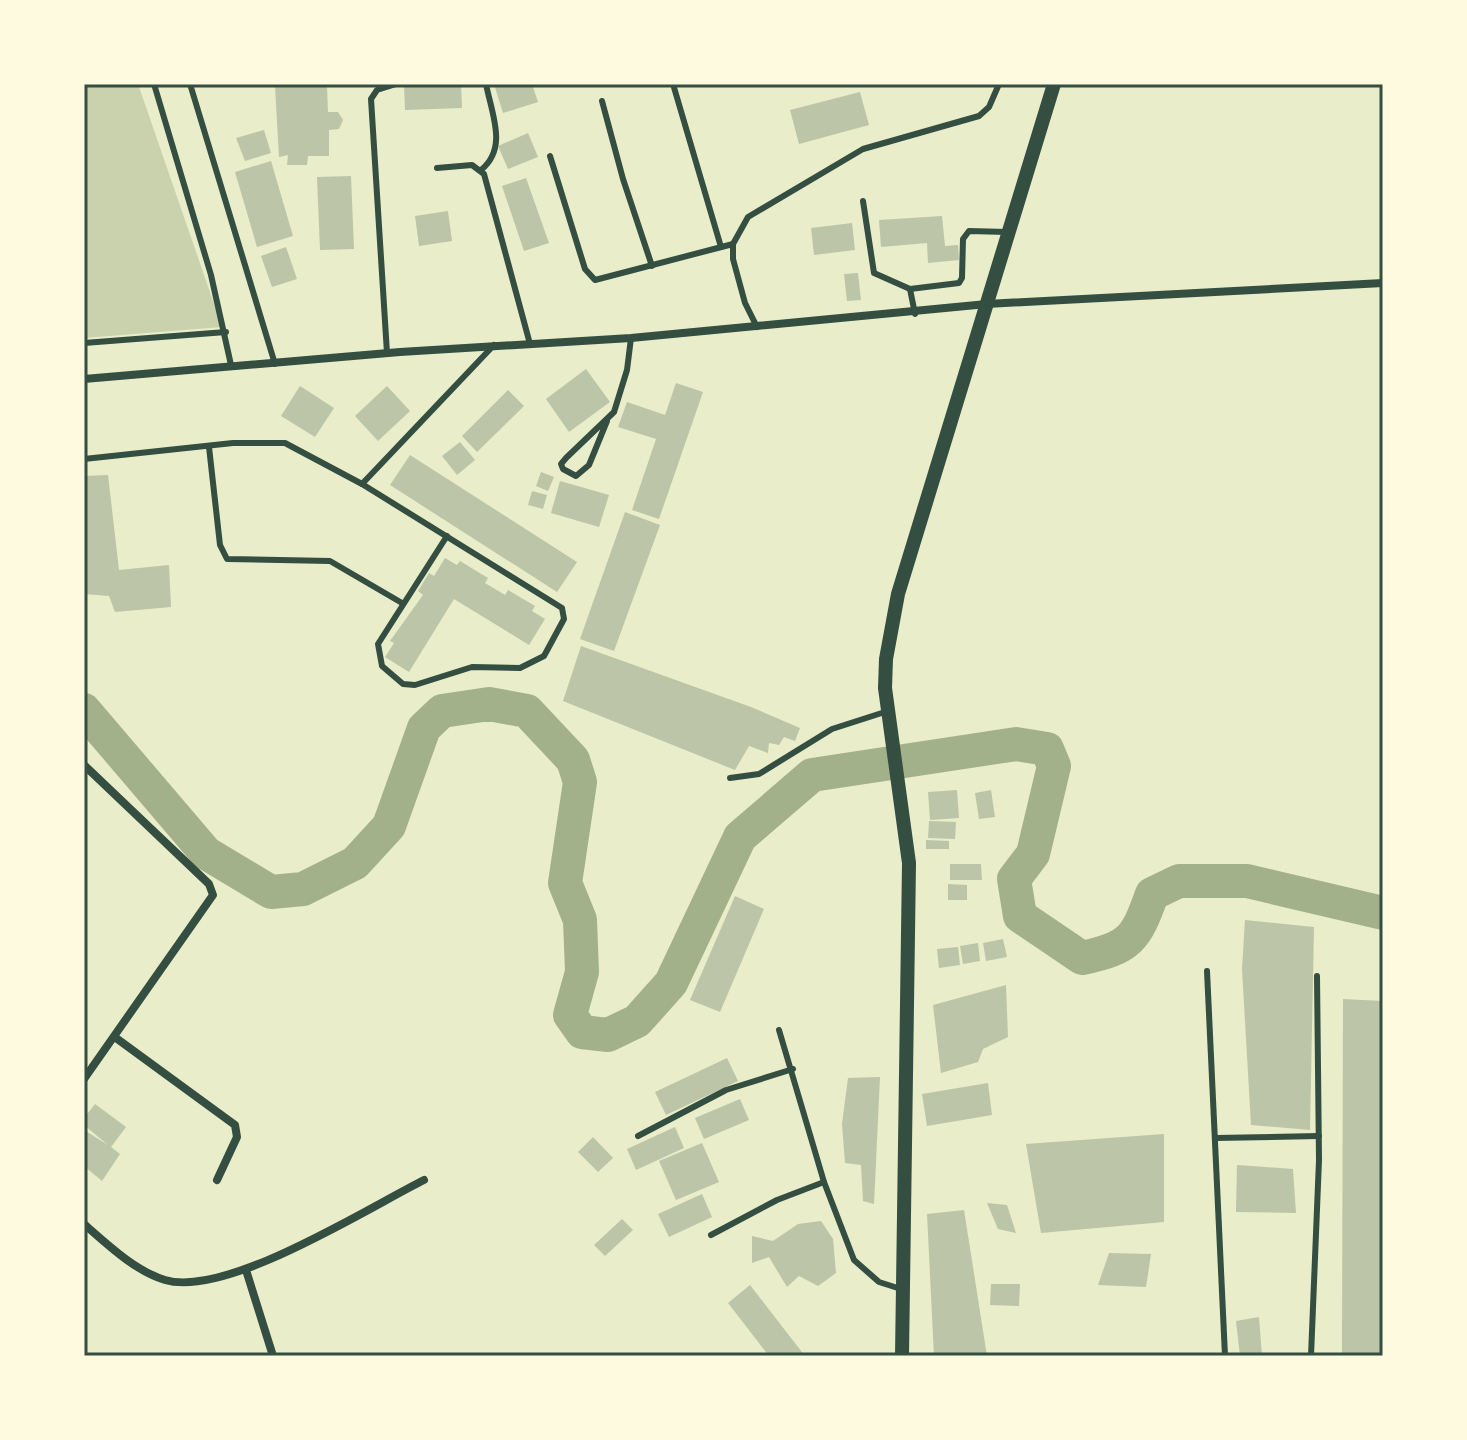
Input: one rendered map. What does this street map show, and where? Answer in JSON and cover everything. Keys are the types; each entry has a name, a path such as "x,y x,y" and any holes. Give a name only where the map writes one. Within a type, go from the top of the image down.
{"street":[{"path":"902,1356 909,863 888,711 886,659 891,625 1054,84"},
{"path":"84,379 387,353 757,328 915,314 987,304 1383,283"},
{"path":"84,765 213,890 210,905 116,1038 87,1068 84,1079"},
{"path":"116,1038 238,1129 217,1180"},
{"path":"84,1224 136,1265 168,1281 192,1282 246,1270 424,1180"},
{"path":"246,1270 273,1356"}],"lane":[{"path":"154,84 226,332 231,365"},
{"path":"190,84 275,364"},
{"path":"387,353 371,99 377,90 396,84"},
{"path":"481,170 494,159 498,143 486,84"},
{"path":"673,84 721,247"},
{"path":"757,328 734,269 733,244 748,217 863,149 979,116 989,107 999,84"},
{"path":"602,101 623,179 652,266"},
{"path":"550,156 590,276 601,281 733,244"},
{"path":"437,168 472,165 481,170 530,344"},
{"path":"863,201 874,273 910,289 959,283 962,278 963,239 969,231 1007,232"},
{"path":"910,289 915,314"},
{"path":"84,343 226,332"},
{"path":"607,421 566,458 561,464 563,469 576,476 585,471 618,402 631,338"},
{"path":"362,484 494,345"},
{"path":"84,459 260,441 285,443 362,484 447,536 562,608 564,619 544,656 520,668 472,667 415,685 403,684 390,675 377,655 378,644 447,536"},
{"path":"209,447 220,545 227,559 330,561 402,603"},
{"path":"730,778 759,774 832,729 888,711"},
{"path":"1207,971 1225,1356"},
{"path":"1311,1356 1319,1136 1317,976"},
{"path":"779,1030 824,1182 854,1260 879,1282 905,1290"},
{"path":"638,1136 726,1090 793,1069"},
{"path":"1216,1138 1319,1136"},
{"path":"711,1235 777,1200 824,1182"}],"green space":[{"path":"84,84 138,84 222,327 84,338"}],"building":[{"path":"461,84 462,108 405,110 404,85"},
{"path":"494,84 532,84 538,102 503,113"},
{"path":"275,86 327,86 328,112 338,112 343,120 339,129 329,130 329,156 308,156 307,165 287,165 288,155 279,157"},
{"path":"860,92 869,125 799,144 790,110"},
{"path":"264,130 271,153 245,161 236,138"},
{"path":"528,133 538,157 508,169 498,146"},
{"path":"271,161 293,236 257,247 235,172"},
{"path":"351,176 354,249 320,250 317,177"},
{"path":"526,178 549,243 524,251 502,186"},
{"path":"448,211 452,241 419,246 415,216"},
{"path":"942,216 945,246 958,245 959,260 928,263 927,243 881,247 879,220"},
{"path":"852,223 855,250 814,255 811,228"},
{"path":"286,247 297,279 272,287 261,256"},
{"path":"858,273 861,300 847,301 844,274"},
{"path":"586,369 610,402 569,432 546,399"},
{"path":"676,383 703,392 659,519 632,510 656,439 618,427 627,402 665,415"},
{"path":"300,386 334,408 315,437 281,416"},
{"path":"387,386 410,411 378,441 355,416"},
{"path":"508,390 524,406 477,452 462,436"},
{"path":"460,442 475,460 457,475 442,456"},
{"path":"410,455 577,562 557,592 390,485"},
{"path":"541,472 554,477 548,491 536,486"},
{"path":"108,475 119,570 169,565 171,607 115,612 109,596 84,594 84,476"},
{"path":"560,481 609,495 599,527 551,513"},
{"path":"532,491 547,495 543,509 528,505"},
{"path":"625,512 660,525 614,651 580,639"},
{"path":"445,558 457,565 460,561 488,578 485,583 505,595 508,590 535,606 532,611 545,619 529,645 454,599 409,672 385,657 394,643 390,641 423,595 418,591 429,573 434,576"},
{"path":"581,646 751,707 800,728 795,741 784,737 779,745 769,743 768,753 749,746 735,770 563,701"},
{"path":"957,790 959,818 930,820 928,792"},
{"path":"991,790 995,817 979,819 975,793"},
{"path":"929,821 956,822 955,839 928,838"},
{"path":"926,840 949,841 949,849 926,849"},
{"path":"950,864 981,864 982,880 950,880"},
{"path":"948,884 967,885 967,900 948,900"},
{"path":"735,896 764,909 720,1012 690,1000"},
{"path":"1245,920 1314,927 1310,1130 1251,1125 1242,969"},
{"path":"1003,939 1007,957 986,961 983,943"},
{"path":"978,943 980,961 963,964 960,946"},
{"path":"958,947 960,965 939,968 937,949"},
{"path":"1006,985 1008,1037 983,1049 978,1062 941,1073 933,1005"},
{"path":"1343,999 1383,1001 1382,1356 1342,1356"},
{"path":"727,1058 738,1081 666,1115 655,1092"},
{"path":"880,1077 874,1204 863,1201 861,1165 845,1163 842,1124 848,1078"},
{"path":"988,1083 992,1115 927,1126 922,1094"},
{"path":"740,1099 749,1120 704,1139 695,1118"},
{"path":"95,1104 126,1127 111,1147 120,1154 102,1181 84,1166 84,1130 108,1145 84,1125 84,1118"},
{"path":"675,1127 684,1148 636,1170 627,1149"},
{"path":"1164,1134 1164,1222 1041,1233 1026,1144"},
{"path":"593,1137 613,1158 598,1172 578,1152"},
{"path":"702,1143 719,1182 676,1200 659,1161"},
{"path":"1237,1165 1293,1169 1296,1213 1236,1212"},
{"path":"702,1194 712,1217 669,1237 658,1214"},
{"path":"987,1203 1007,1205 1016,1233 998,1229"},
{"path":"964,1210 987,1356 934,1356 927,1214"},
{"path":"622,1219 633,1230 605,1256 594,1245"},
{"path":"821,1221 833,1239 836,1273 818,1286 799,1276 787,1287 769,1257 752,1263 752,1236 773,1241 798,1224"},
{"path":"1109,1253 1151,1254 1146,1287 1098,1285"},
{"path":"991,1284 1020,1284 1019,1306 990,1305"},
{"path":"750,1285 805,1356 769,1356 728,1303"},
{"path":"1259,1317 1262,1356 1240,1356 1236,1321"}],"waterway":[{"path":"84,710 206,853 271,892 303,889 355,863 389,826 424,728 442,711 489,704 527,711 573,760 580,782 565,883 580,920 582,972 570,1015 582,1032 608,1035 637,1021 671,983 740,837 812,775 1016,744 1047,749 1054,766 1033,854 1014,879 1020,916 1082,958 1111,950 1129,939 1141,922 1152,894 1179,881 1247,881 1383,913"}]}
